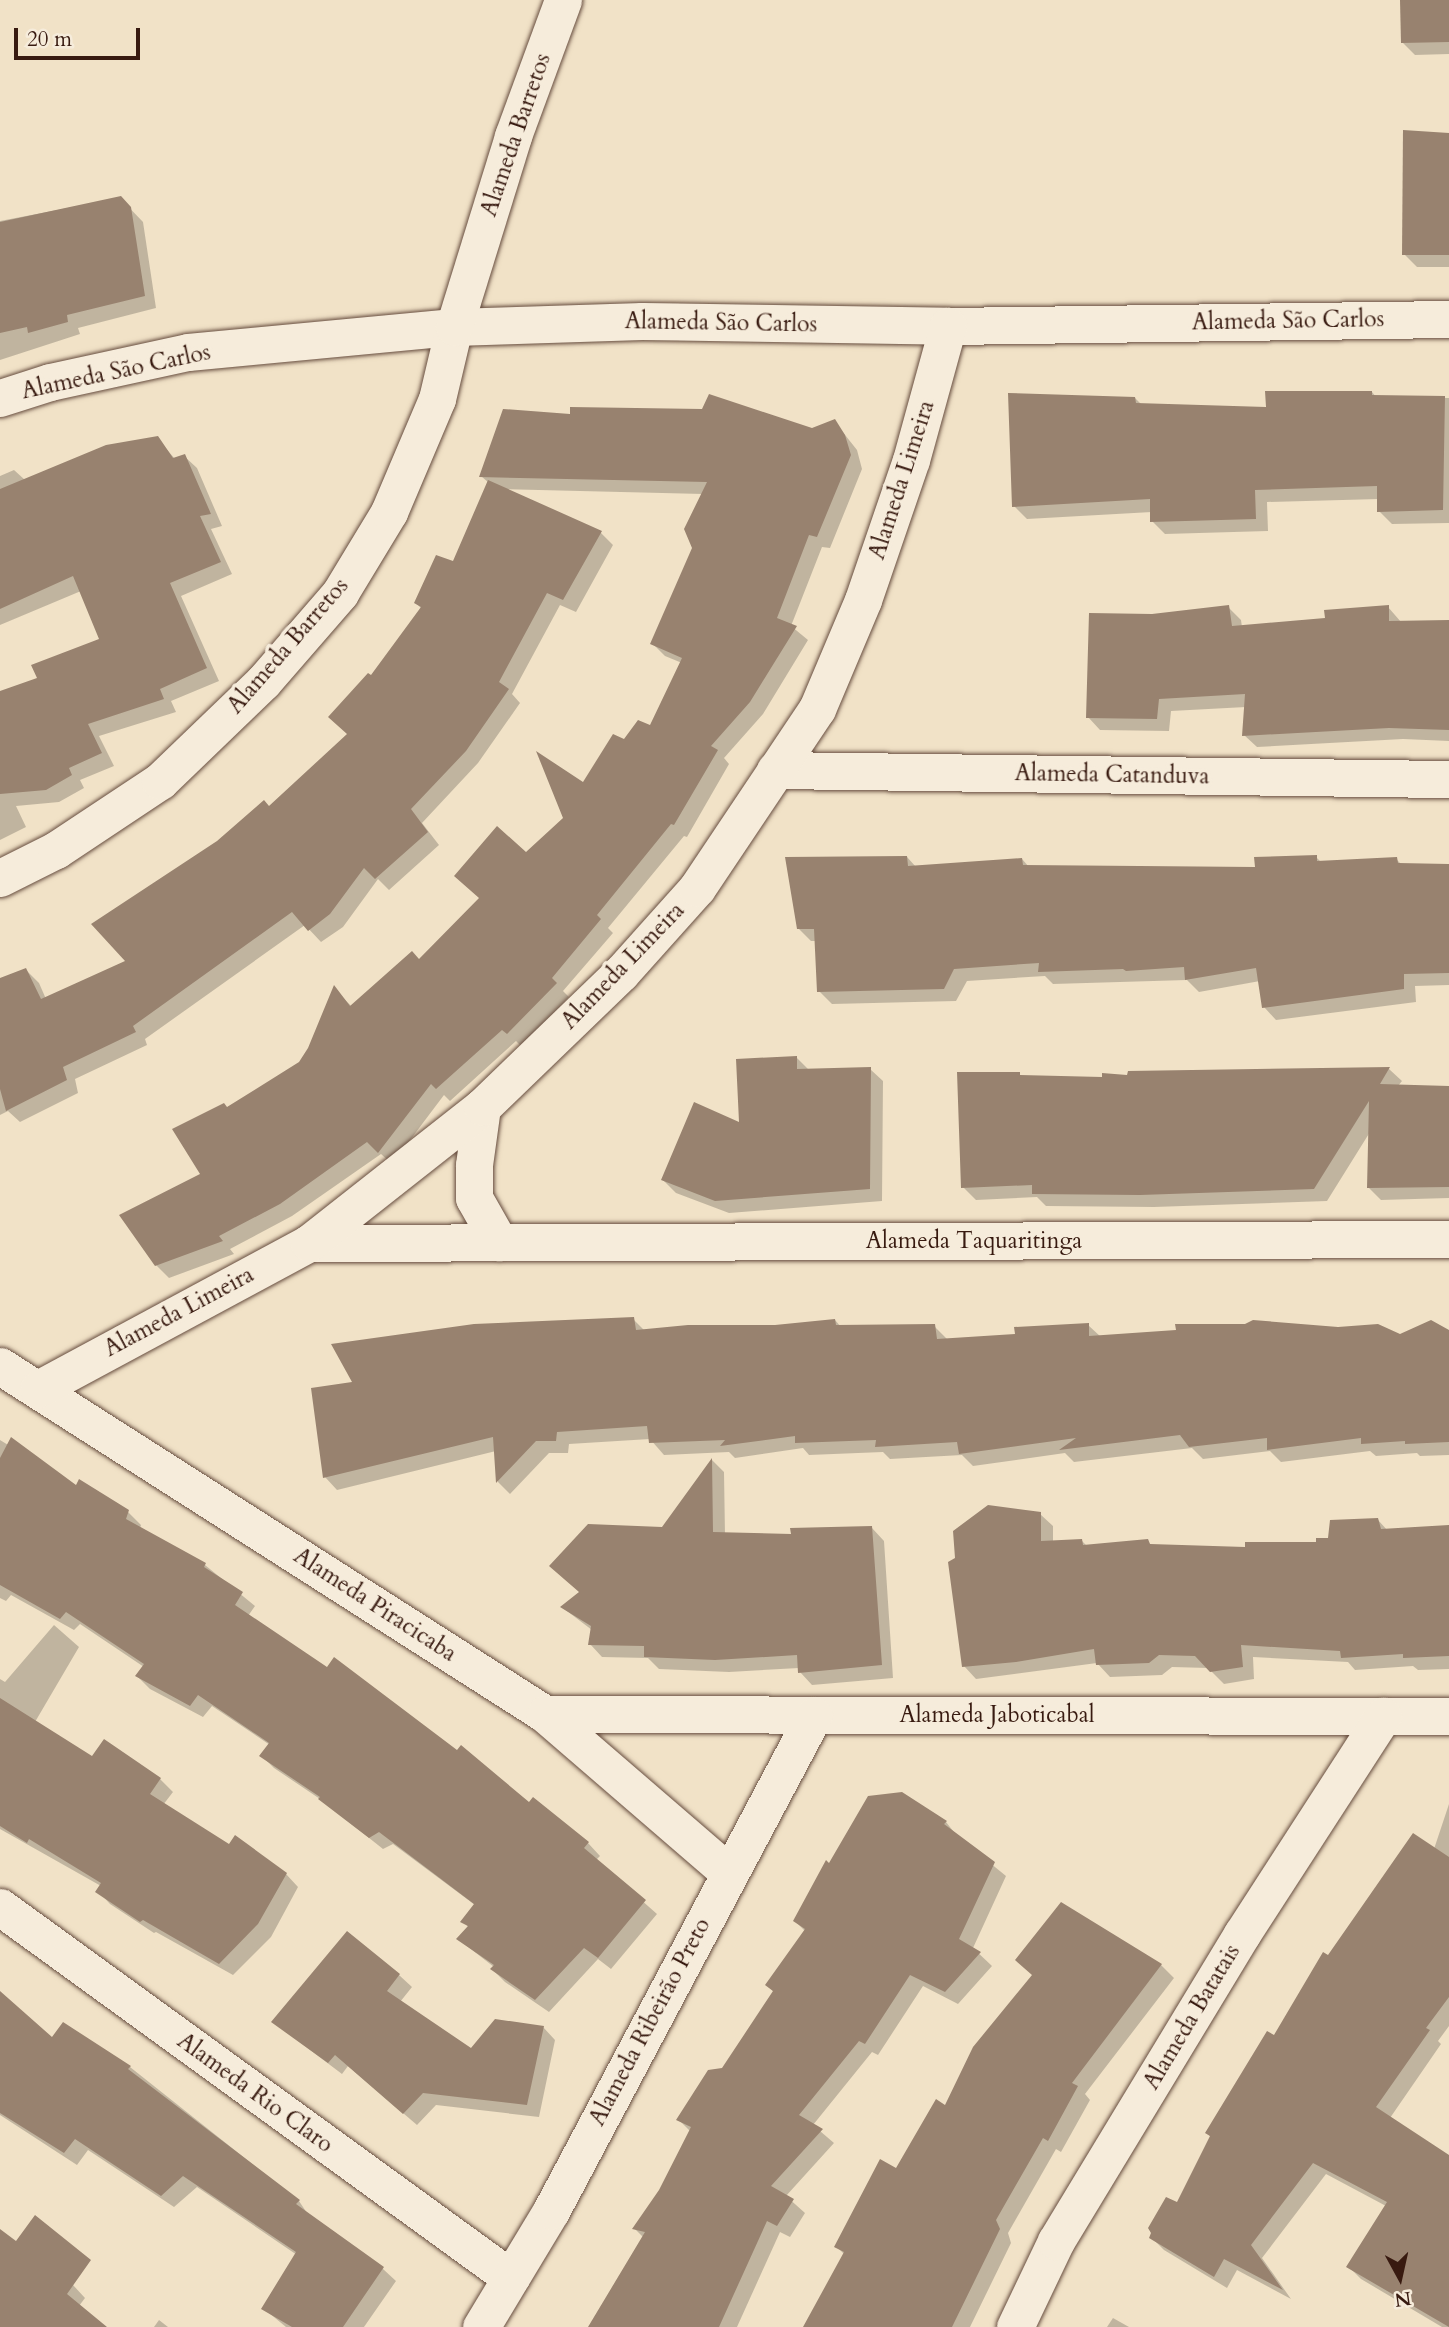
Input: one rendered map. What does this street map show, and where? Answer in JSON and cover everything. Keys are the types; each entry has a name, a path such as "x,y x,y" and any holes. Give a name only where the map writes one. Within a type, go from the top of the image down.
{"street":[{"name":"Alameda Barretos","path":"0,878 56,850 160,781 264,682 340,593 394,499 437,399 454,327 513,136 563,0"},
{"name":"Alameda São Carlos","path":"0,398 50,382 188,352 454,327 642,321 948,326 1449,319"},
{"name":"Alameda Limeira","path":"38,1389 309,1242 482,1107 621,973 697,888 817,709 863,600 911,460 948,326"},
{"name":"Alameda Catanduva","path":"775,770 1449,779"},
{"path":"482,1107 474,1165 474,1198 499,1242"},
{"name":"Alameda Taquaritinga","path":"309,1242 1449,1239"},
{"name":"Alameda Piracicaba","path":"0,1366 545,1714 728,1872"},
{"name":"Alameda Jaboticabal","path":"545,1714 1449,1716"},
{"name":"Alameda Ribeirão Preto","path":"481,2327 551,2211 728,1872 814,1715"},
{"name":"Alameda Batatais","path":"1015,2327 1070,2217 1242,1934 1383,1716"},
{"name":"Alameda Rio Claro","path":"0,1907 510,2278"}],"building":[{"path":"1400,0 1449,0 1449,42 1401,43"},
{"path":"1403,130 1449,133 1449,255 1402,255"},
{"path":"121,196 131,207 145,296 67,315 68,322 28,333 27,327 0,333 0,222"},
{"path":"1265,391 1372,391 1372,395 1445,396 1443,510 1377,512 1377,486 1255,490 1256,519 1150,522 1150,499 1012,507 1008,393 1135,397 1136,403 1266,407"},
{"path":"709,394 812,428 835,419 845,435 851,455 817,537 809,535 777,618 797,626 750,702 711,746 718,750 674,825 671,824 597,915 601,919 552,978 557,983 507,1034 502,1030 436,1089 431,1084 378,1153 367,1142 280,1204 219,1236 223,1241 155,1266 119,1215 200,1174 172,1129 224,1103 227,1107 299,1062 308,1048 334,985 350,1006 412,951 419,959 479,898 454,876 497,826 526,852 563,818 536,751 583,782 613,734 624,739 638,720 650,725 682,658 650,644 692,548 684,529 707,482 479,477 503,409 570,414 570,407 702,409"},
{"path":"158,436 173,458 185,454 211,514 200,516 221,562 170,583 207,668 160,689 164,699 88,724 102,753 69,768 72,775 46,790 0,794 0,691 37,678 31,665 99,639 73,576 0,609 0,489 106,445"},
{"path":"488,480 602,531 563,600 547,593 499,682 509,689 466,751 411,809 428,832 375,879 364,868 330,914 308,931 292,912 133,1026 136,1032 63,1067 67,1080 6,1111 0,1089 0,978 26,968 41,999 125,961 91,924 217,841 264,800 269,806 347,734 328,717 368,673 371,675 421,607 414,603 436,555 453,561"},
{"path":"1229,605 1232,626 1325,618 1324,610 1389,605 1389,621 1449,620 1449,730 1389,728 1242,736 1245,694 1159,699 1157,719 1086,718 1089,613 1152,614"},
{"path":"1317,855 1317,861 1397,857 1398,863 1449,864 1449,973 1404,974 1404,989 1262,1008 1256,968 1185,980 1184,967 1038,972 1039,963 954,969 944,989 817,992 814,929 797,929 785,857 907,856 908,866 1022,858 1023,865 1255,867 1254,857"},
{"path":"797,1056 797,1069 871,1067 870,1189 715,1201 661,1180 694,1102 739,1122 736,1059"},
{"path":"1390,1067 1380,1084 1449,1086 1449,1187 1367,1188 1369,1101 1314,1189 1140,1195 1032,1194 1032,1185 961,1188 957,1072 1020,1072 1020,1075 1102,1077 1102,1073 1127,1075 1128,1071"},
{"path":"634,1317 636,1330 688,1325 775,1325 835,1319 836,1325 935,1324 937,1339 1015,1334 1014,1327 1089,1323 1089,1336 1176,1330 1175,1324 1245,1324 1253,1320 1338,1327 1378,1324 1400,1334 1431,1320 1449,1330 1449,1442 1361,1444 1361,1438 1267,1450 1267,1438 1189,1447 1180,1435 1059,1450 1076,1438 959,1454 957,1442 875,1447 876,1440 795,1443 795,1436 720,1446 725,1440 649,1443 647,1426 557,1432 556,1441 536,1441 496,1483 493,1437 323,1478 311,1388 352,1382 331,1344 474,1324"},
{"path":"11,1437 76,1485 79,1479 129,1510 126,1519 206,1563 204,1567 243,1592 235,1605 327,1667 334,1657 457,1750 461,1745 529,1802 533,1797 589,1842 584,1848 646,1900 598,1958 584,1948 535,2000 490,1969 494,1965 456,1939 468,1926 460,1922 474,1904 379,1832 369,1838 318,1799 320,1797 259,1756 269,1743 198,1695 190,1706 135,1676 144,1664 66,1612 60,1619 0,1585 0,1458"},
{"path":"712,1458 713,1532 791,1534 790,1528 872,1526 882,1665 798,1673 797,1655 715,1660 644,1657 644,1646 588,1645 591,1626 560,1607 579,1592 549,1566 588,1524 662,1527"},
{"path":"988,1505 1041,1512 1041,1541 1082,1539 1083,1545 1148,1539 1150,1544 1245,1547 1245,1542 1316,1542 1316,1538 1328,1538 1330,1520 1378,1518 1381,1529 1449,1525 1449,1656 1403,1658 1403,1654 1341,1658 1340,1651 1241,1645 1243,1667 1210,1672 1195,1656 1159,1655 1149,1663 1096,1665 1094,1649 1016,1662 962,1667 948,1562 955,1558 953,1531"},
{"path":"0,1698 92,1756 104,1739 161,1778 150,1794 229,1844 235,1835 287,1873 258,1924 219,1964 143,1920 140,1922 95,1892 101,1883 29,1839 27,1843 0,1826"},
{"path":"902,1792 947,1821 944,1824 995,1862 959,1939 981,1952 945,1992 910,1975 865,2044 859,2041 799,2115 823,2129 771,2186 794,2199 777,2226 767,2221 719,2327 588,2327 645,2232 632,2229 659,2190 691,2127 676,2120 708,2070 722,2068 773,1991 765,1985 805,1929 793,1921 826,1860 829,1863 868,1796"},
{"path":"1413,1833 1449,1857 1449,1997 1426,2028 1430,2030 1376,2107 1449,2155 1449,2327 1346,2267 1387,2202 1313,2163 1251,2245 1283,2290 1224,2259 1214,2277 1149,2238 1151,2233 1148,2228 1166,2197 1177,2202 1210,2136 1205,2133 1267,2031 1274,2035 1323,1952 1328,1955"},
{"path":"1061,1902 1162,1964 1072,2083 1078,2086 1048,2141 1043,2138 996,2220 1000,2229 952,2327 803,2327 844,2252 834,2247 880,2159 896,2168 936,2099 945,2105 973,2047 1032,1975 1015,1960"},
{"path":"347,1931 400,1974 387,1991 471,2048 495,2019 544,2026 527,2105 423,2093 403,2114 335,2055 328,2063 271,2022"},
{"path":"0,1991 52,2037 63,2022 131,2066 128,2069 300,2200 296,2204 384,2267 343,2327 292,2327 261,2309 296,2252 183,2176 161,2196 75,2139 64,2153 0,2113"},
{"path":"35,2215 91,2260 67,2294 107,2327 0,2327 0,2229 16,2241"}]}
